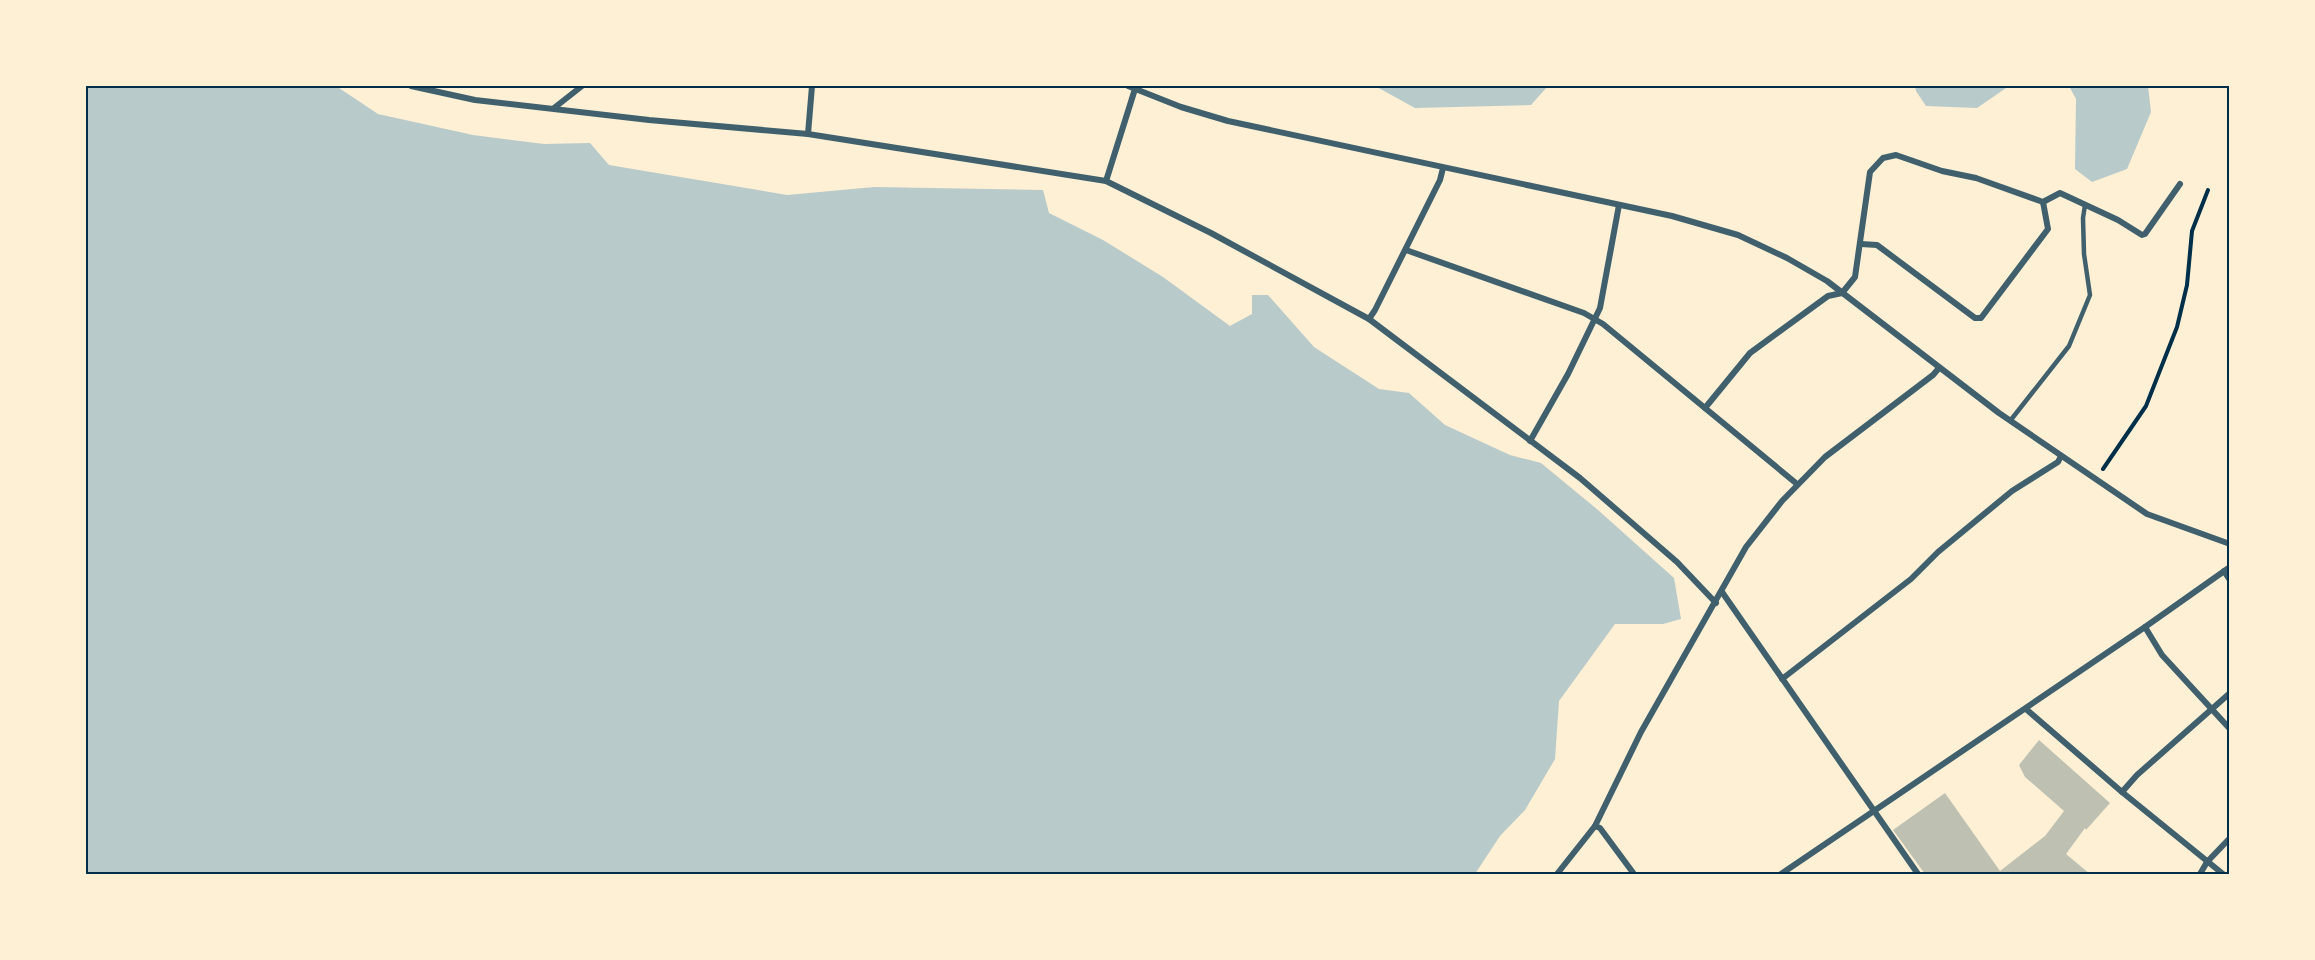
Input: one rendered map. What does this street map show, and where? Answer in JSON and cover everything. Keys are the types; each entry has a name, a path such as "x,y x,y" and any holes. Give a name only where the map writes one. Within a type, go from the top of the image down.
{"street":[{"path":"411,86 475,100 649,120 808,134 1106,181 1211,233 1369,319 1580,478 1677,562 1716,603"},
{"path":"554,108 582,86"},
{"path":"808,134 812,86"},
{"path":"1128,86 1180,107 1228,122 1700,223 1738,235 1787,258 1827,281 2010,421 2147,514 2229,544"},
{"path":"1106,181 1135,89"},
{"path":"1705,408 1750,353 1828,296 1842,293 1855,277 1870,172 1882,158 1896,155 1942,171 1976,178 2043,202"},
{"path":"1369,319 1376,310 1406,250 1440,180 1443,168"},
{"path":"2043,202 2060,192 2118,220 2142,235 2145,234 2180,184"},
{"path":"1861,244 1877,245 1975,318 1981,318 2048,229 2043,202"},
{"path":"1530,441 1568,374 1600,308 1618,205"},
{"path":"1406,250 1584,313 1595,319 1797,484"},
{"path":"1557,874 1595,826 1641,732 1746,547 1797,484 1825,457 1940,368"},
{"path":"1782,679 1911,579 1938,552 2012,491 2058,462 2061,456"},
{"path":"1781,874 2026,709 2227,569 2229,580"},
{"path":"1722,592 1918,874"},
{"path":"2145,627 2162,655 2229,729"},
{"path":"2122,792 2137,775 2229,693"},
{"path":"2026,709 2122,792 2223,874"},
{"path":"1595,826 1600,828 1634,874"},
{"path":"2200,874 2207,862 2229,838"}],"lane":[{"path":"2010,421 2069,346 2090,295 2085,254 2083,218 2085,206"}],"path":[{"path":"2096,479 2146,406 2177,327 2187,285 2192,231 2208,190"}],"shaded area":[{"path":"86,86 336,86 378,114 473,135 544,144 590,143 609,165 787,195 874,187 1043,190 1049,213 1103,240 1163,277 1230,326 1252,314 1252,295 1268,295 1314,347 1379,389 1409,393 1445,425 1510,455 1541,463 1674,578 1681,619 1663,624 1615,624 1559,701 1555,759 1525,810 1500,836 1475,874 864,874 860,872 859,874 86,874"},
{"path":"1375,86 1558,86 1547,87 1531,105 1415,108"},
{"path":"1915,86 2009,86 1977,108 1926,106"},
{"path":"2069,86 2148,86 2151,112 2127,169 2092,182 2075,169 2076,99"}],"building":[{"path":"2039,740 2110,803 2086,830 2085,828 2066,854 2090,874 1925,874 1893,830 1945,793 2000,871 2045,836 2064,811 2025,777 2019,765"}]}
